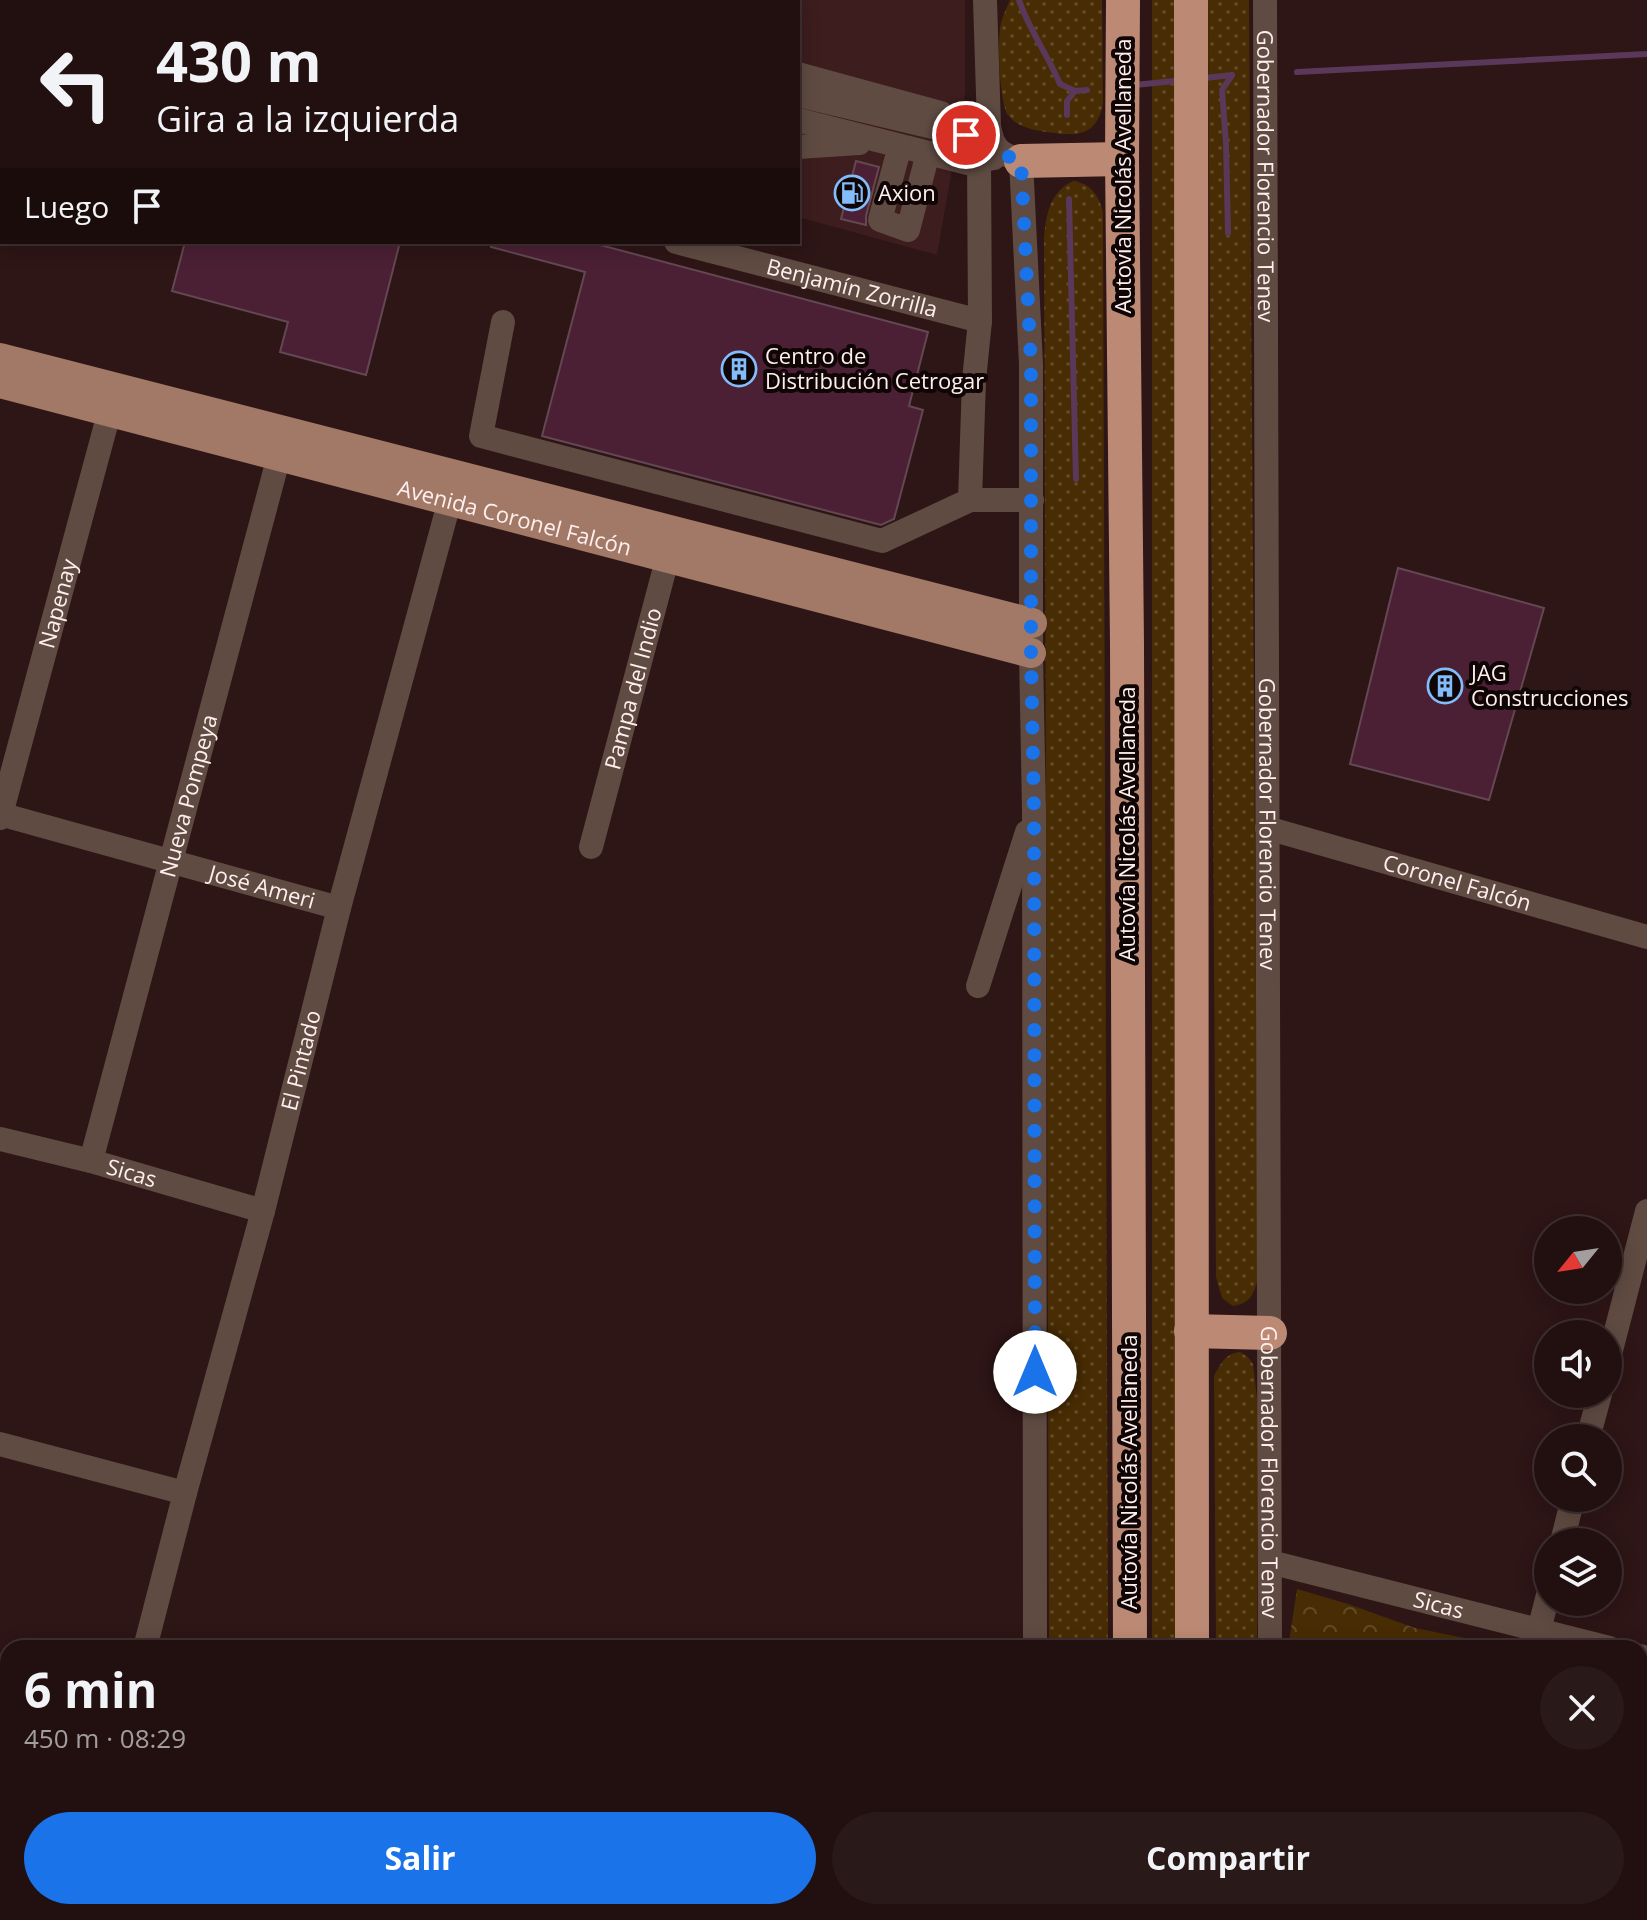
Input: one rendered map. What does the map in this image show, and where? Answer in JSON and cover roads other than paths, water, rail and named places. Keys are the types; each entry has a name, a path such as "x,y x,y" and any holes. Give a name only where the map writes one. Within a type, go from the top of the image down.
{"highway":[{"name":"Autovía Nicolás Avellaneda","path":"1123,0 1130,1640"},
{"path":"1191,0 1192,1640"},
{"path":"997,149 1122,159"},
{"path":"1191,1331 1270,1333"}],"main road":[{"name":"Avenida Coronel Falcón","path":"0,358 113,400"},
{"name":"Avenida Coronel Falcón","path":"0,383 113,400 1031,638"}],"street":[{"path":"985,0 997,149 1031,364 1035,1640"},
{"name":"Gobernador Florencio Tenev","path":"1265,0 1270,1640"},
{"path":"800,75 834,94 997,149"},
{"path":"800,95 834,94"},
{"path":"825,127 834,94"},
{"path":"800,121 968,163 997,149"},
{"path":"800,147 855,144 874,139"},
{"path":"900,146 880,220 908,230 928,153"},
{"path":"970,500 974,380 997,149"},
{"name":"Benjamín Zorrilla","path":"684,244 980,321"},
{"path":"503,322 481,436 882,541 970,500 1032,500"},
{"name":"Napenay","path":"0,816 113,400"},
{"name":"Nueva Pompeya","path":"91,1161 282,443"},
{"name":"El Pintado","path":"147,1640 453,488"},
{"name":"Pampa del Indio","path":"591,847 671,544"},
{"path":"978,986 1034,811"},
{"name":"José Ameri","path":"0,816 339,908"},
{"name":"Coronel Falcón","path":"1267,828 1647,937"},
{"name":"Sicas","path":"0,1139 91,1161 263,1211"},
{"path":"1622,1332 1636,1301 1647,1211"},
{"path":"0,1444 185,1493"},
{"name":"Sicas","path":"1270,1562 1578,1640"},
{"path":"1539,1630 1543,1616"}],"waterway":[{"path":"1019,0 1060,84 1075,91 1087,90"},
{"path":"1297,72 1647,54"},
{"path":"1205,78 1232,75"},
{"path":"1228,233 1222,90 1232,75"},
{"path":"1135,85 1174,81"},
{"path":"1067,115 1067,101 1075,91"},
{"path":"1069,199 1076,479"}],"place":[{"name":"Axion","path":"852,193"},
{"name":"Centro de Distribución Cetrogar","path":"739,369"},
{"name":"JAG Construcciones","path":"1445,686"}]}
